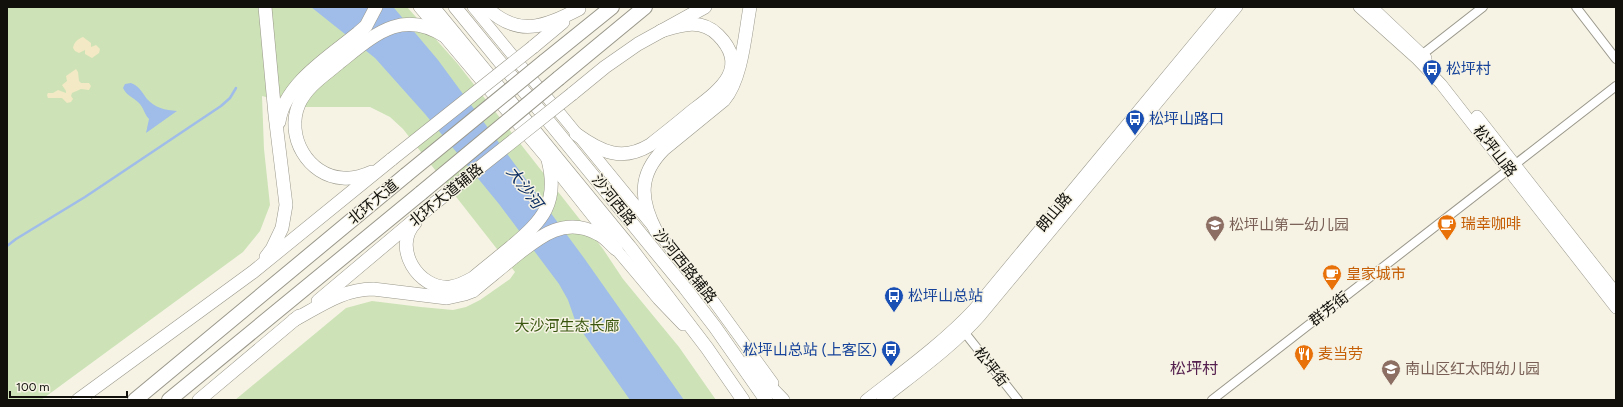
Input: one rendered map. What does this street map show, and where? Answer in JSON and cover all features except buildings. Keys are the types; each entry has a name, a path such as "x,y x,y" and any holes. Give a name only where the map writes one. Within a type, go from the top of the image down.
{"highway":[{"name":"北环大道","path":"135,400 406,175 612,7"},
{"name":"北环大道","path":"169,400 645,7"}],"main road":[{"path":"253,272 272,250 282,228 286,205 265,7"},
{"path":"278,140 280,113 284,103 295,86 366,26 376,7"},
{"path":"419,7 446,37 548,160 605,232 616,249 658,299 707,348"},
{"name":"沙河西路","path":"433,7 607,218 707,348 743,400"},
{"name":"沙河西路","path":"455,7 660,256 724,339 766,400"},
{"name":"沙河西路辅路","path":"473,7 719,308 784,400"},
{"path":"486,7 496,16 518,26 540,26 550,23 580,8"},
{"name":"北环大道辅路","path":"199,400 431,206 619,56 705,7"},
{"path":"576,134 598,148 609,152 620,154 632,153 660,144 720,96 730,94 736,79 750,7"},
{"name":"朗山路","path":"866,400 928,352 959,325 1224,7"},
{"name":"朗山路","path":"882,400 934,360 965,333 982,315 1237,7"},
{"name":"松坪山路","path":"1359,7 1420,56"},
{"name":"松坪山路","path":"1372,7 1420,56 1616,293"},
{"path":"78,400 253,272 580,8"},
{"path":"392,159 374,172 353,178 335,177 318,170 306,158 298,144 295,128 298,108 309,89 321,78 371,38 386,29 397,25 416,24 431,29 446,37"},
{"path":"661,31 686,24 697,24 708,28 722,39 729,49 732,61 720,96"},
{"path":"656,231 646,212 644,188 648,172 657,156 660,144"},
{"path":"294,320 341,295 350,291 362,289 448,298 465,294 538,223 548,205 551,191 548,160"},
{"name":"松坪山路","path":"1512,167 1616,308"},
{"path":"431,206 411,227 407,237 407,254 413,268 425,280 442,287 450,287 465,282 476,282 548,232 568,227 583,228 596,233 616,249"},
{"path":"724,339 784,400"}],"street":[{"path":"1420,56 1483,7"},
{"path":"1576,7 1616,59"},
{"name":"群芳街","path":"1212,400 1616,86"},
{"name":"松坪街","path":"965,333 1018,400"}],"green space":[{"name":"大沙河生态长廊","path":"7,7 407,7 457,63 603,249 623,279 679,347 716,400 235,400 346,308 372,301 453,310 466,307 480,300 510,279 515,272 403,129 390,117 370,107 305,107 262,96 264,149 270,205 260,231 243,252 41,400 7,400"}],"sand":[{"path":"83,37 91,43 91,47 96,45 100,49 99,53 92,58 85,54 85,50 79,53 73,48 76,41"},
{"path":"76,69 78,72 79,81 81,83 89,83 91,86 89,90 81,89 72,93 71,96 73,99 71,102 67,103 62,98 48,98 48,93 53,93 58,90 66,93 62,85 67,81 66,76"}],"water":[{"name":"大沙河","path":"311,7 393,7 395,9 438,60 584,258 684,400 630,400 576,323 568,300 559,284 499,204 425,114 375,58"},
{"path":"131,83 142,92 153,105 164,109 177,111 146,133 149,119 141,105 126,93 123,88 125,84"}],"waterway":[{"path":"7,246 85,197 221,106 230,98 236,88"}],"place":[{"name":"松坪村","path":"1432,86"},
{"name":"松坪山路口","path":"1135,136"},
{"name":"瑞幸咖啡","path":"1447,241"},
{"name":"松坪山第一幼儿园","path":"1215,242"},
{"name":"皇家城市","path":"1332,291"},
{"name":"松坪山总站","path":"894,313"},
{"name":"松坪山总站 (上客区)","path":"891,367"},
{"name":"麦当劳","path":"1304,371"},
{"name":"南山区红太阳幼儿园","path":"1391,386"}],"district":[{"name":"松坪村","path":"1194,368"}]}
